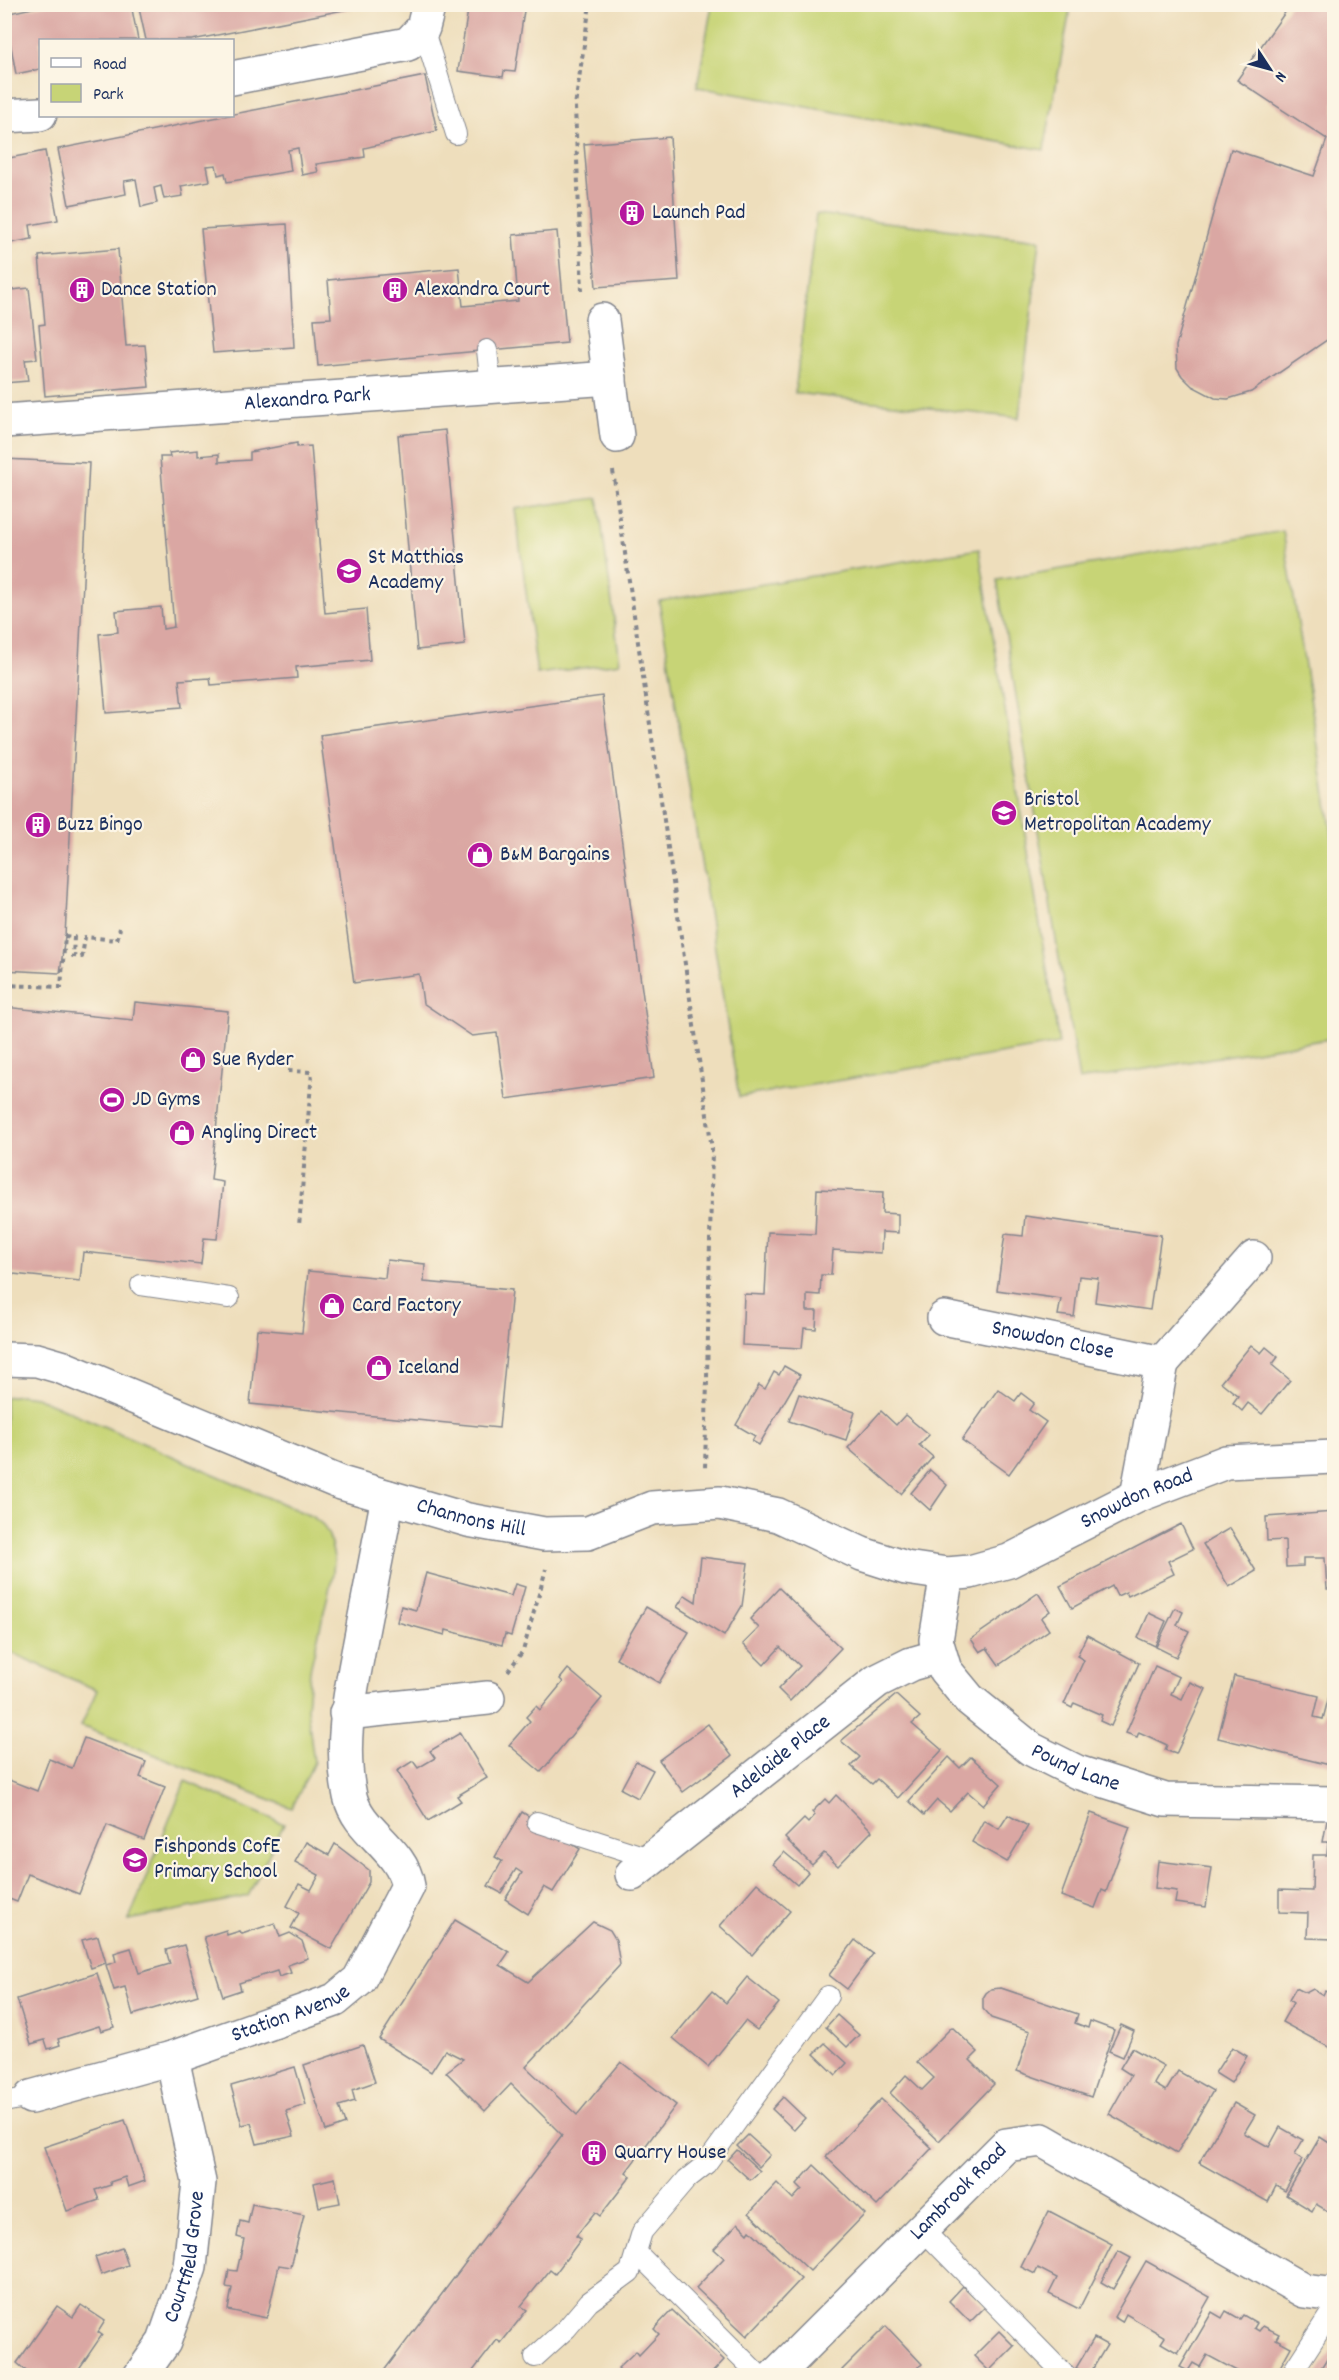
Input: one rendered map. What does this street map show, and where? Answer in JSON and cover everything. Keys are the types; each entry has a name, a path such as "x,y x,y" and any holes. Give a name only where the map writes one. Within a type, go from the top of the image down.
{"street":[{"path":"234,78 408,44 426,16"},
{"path":"4,116 39,114"},
{"path":"602,320 618,436"},
{"name":"Alexandra Park","path":"4,421 610,378"},
{"path":"1137,1496 1162,1363 1254,1258"},
{"name":"Snowdon Close","path":"944,1318 1162,1363"},
{"name":"Channons Hill","path":"4,1359 37,1360 61,1367 310,1471 468,1520 555,1534 588,1533 652,1508 704,1503 753,1508 778,1515 862,1554 923,1572 947,1574"},
{"name":"Snowdon Road","path":"947,1574 970,1572 1009,1562 1137,1496 1226,1462 1335,1457"},
{"name":"Station Avenue","path":"18,2100 172,2058 335,2000 348,1992 358,1980 408,1886 405,1870 357,1814 350,1797 346,1757 346,1713 388,1497"},
{"name":"Pound Lane","path":"947,1574 937,1626 939,1656 945,1670 969,1700 1031,1749 1087,1776 1165,1800 1335,1803"},
{"name":"Adelaide Place","path":"642,1867 877,1681 911,1664 939,1656"},
{"path":"346,1713 488,1698"},
{"name":"Courtfield Grove","path":"140,2376 164,2342 190,2267 198,2193 199,2182 172,2058"},
{"name":"Lambrook Road","path":"776,2376 1006,2145 1042,2140 1304,2291 1328,2294 1335,2292"}],"lane":[{"path":"426,16 456,134"},
{"path":"486,350 491,387"},
{"path":"141,1286 229,1298"},
{"path":"537,1822 642,1867"},
{"path":"535,2357 567,2328 589,2302 630,2272 642,2232 687,2179 706,2164 828,1996"},
{"path":"922,2229 1066,2376"},
{"path":"637,2253 760,2376"},
{"path":"1290,2376 1335,2308"}],"path":[{"path":"590,4 575,106 583,308 602,320"},
{"path":"618,436 610,450 712,1149 704,1503"},
{"path":"4,985 61,987 65,936 74,937 73,956 82,957 84,938 117,940 120,928"},
{"path":"288,1071 312,1072 299,1226"},
{"path":"488,1698 523,1651 555,1534"}],"green space":[{"path":"712,5 1071,5 1044,150 697,87"},
{"path":"816,214 1040,240 1019,418 795,393"},
{"path":"598,498 620,663 537,674 515,509"},
{"path":"1283,531 1334,845 1334,1038 1079,1080 997,580"},
{"path":"979,549 1059,1044 739,1097 659,601"},
{"name":"Fishponds CofE Primary School","path":"20,1395 36,1397 313,1517 323,1525 329,1536 334,1557 333,1574 310,1670 307,1709 314,1762 292,1808 81,1726 97,1690 5,1650 5,1397"},
{"path":"185,1781 284,1824 248,1896 129,1920"}],"building":[{"path":"50,4 131,4 138,39 39,39 39,69 16,74 5,14"},
{"path":"138,4 364,4 364,6 197,39 146,39"},
{"path":"469,4 525,4 515,72 504,71 503,77 458,71"},
{"path":"1291,4 1334,4 1334,335 1251,392 1228,399 1215,398 1192,386 1182,376 1177,368 1176,346 1231,149 1314,176 1327,139 1237,80"},
{"path":"425,76 437,131 364,148 365,157 316,164 318,172 302,175 298,148 288,150 291,171 227,182 225,173 218,175 216,165 207,166 210,181 181,186 183,196 164,199 161,186 154,188 157,203 141,207 136,179 124,181 126,194 69,205 58,149 219,117 234,117 234,114"},
{"name":"Launch Pad","path":"670,137 679,281 596,287 584,144"},
{"path":"45,151 58,220 30,225 32,239 5,244 4,159"},
{"path":"287,224 294,347 213,353 201,229"},
{"name":"Alexandra Court","path":"557,231 567,343 318,366 314,319 331,318 328,280 459,268 463,306 518,301 513,235"},
{"name":"Dance Station","path":"118,249 126,346 145,345 149,387 45,396 39,325 45,324 39,256"},
{"path":"29,288 37,359 25,360 28,381 4,383 4,291"},
{"path":"445,430 465,645 417,650 398,435"},
{"path":"297,443 297,447 311,446 325,613 366,609 370,660 296,667 297,678 211,685 210,678 179,680 182,707 106,713 99,634 118,632 116,611 161,607 163,629 174,627 160,457 170,457 169,453 198,450 198,456 219,454 219,462 250,460 250,452"},
{"name":"Buzz Bingo","path":"4,459 89,463 65,936 60,973 4,970"},
{"name":"B&M Bargains","path":"602,696 654,1078 506,1099 497,1033 472,1036 423,1003 419,974 354,983 320,735"},
{"name":"JD Gyms","path":"135,1002 228,1011 211,1180 223,1182 217,1239 204,1238 201,1264 83,1252 80,1281 4,1273 4,1007 133,1020"},
{"path":"817,1189 883,1192 882,1213 898,1214 898,1233 882,1232 881,1253 833,1250 831,1275 821,1275 820,1295 807,1294 807,1311 817,1311 816,1329 804,1328 802,1348 742,1345 744,1294 765,1295 768,1232 815,1234"},
{"path":"1025,1216 1161,1235 1150,1310 1095,1302 1098,1278 1079,1276 1074,1317 1058,1315 1061,1299 997,1290 1005,1234 1023,1236"},
{"name":"Iceland","path":"387,1260 425,1264 424,1282 512,1290 499,1428 250,1404 257,1329 302,1333 308,1271 385,1278"},
{"path":"1251,1345 1261,1353 1266,1347 1278,1357 1272,1365 1290,1380 1262,1414 1248,1403 1242,1411 1233,1403 1238,1396 1221,1382"},
{"path":"784,1366 800,1375 759,1445 752,1441 755,1436 736,1425 759,1385 765,1389 774,1372 779,1375"},
{"path":"998,1389 1015,1401 1021,1393 1034,1403 1029,1410 1046,1422 1009,1474 962,1440"},
{"path":"799,1394 855,1412 846,1440 789,1421"},
{"path":"881,1411 896,1425 905,1415 929,1435 919,1445 933,1457 901,1494 848,1448"},
{"path":"930,1470 947,1485 930,1510 911,1493"},
{"path":"1334,1512 1334,1589 1327,1589 1325,1558 1303,1558 1303,1566 1286,1567 1285,1540 1267,1541 1266,1517"},
{"path":"1181,1524 1193,1549 1168,1561 1174,1574 1128,1596 1126,1592 1117,1596 1112,1586 1072,1608 1060,1586"},
{"path":"1230,1528 1256,1571 1229,1587 1203,1544"},
{"path":"701,1557 748,1563 742,1606 724,1636 677,1607 685,1595 696,1602"},
{"path":"426,1573 511,1596 515,1584 525,1587 511,1636 505,1634 502,1645 446,1630 445,1635 397,1622 401,1606 416,1610"},
{"path":"779,1588 841,1648 790,1701 778,1689 800,1666 780,1647 764,1665 743,1644 759,1628 750,1619"},
{"path":"1038,1593 1050,1611 1041,1618 1049,1630 999,1665 987,1648 980,1652 971,1639"},
{"path":"646,1607 689,1632 659,1683 616,1658"},
{"path":"1175,1608 1183,1612 1177,1625 1189,1631 1176,1657 1156,1647"},
{"path":"1149,1613 1166,1621 1155,1646 1138,1638"},
{"path":"1087,1635 1139,1663 1111,1726 1100,1721 1102,1715 1074,1703 1072,1708 1064,1704 1084,1660 1077,1656"},
{"path":"1155,1666 1179,1677 1171,1694 1182,1699 1190,1682 1206,1689 1176,1754 1165,1750 1167,1745 1139,1732 1137,1737 1126,1733"},
{"path":"568,1669 602,1698 541,1772 509,1745 530,1721 526,1717 536,1706 540,1710 563,1682 560,1679"},
{"path":"1234,1676 1319,1696 1314,1717 1323,1719 1329,1696 1334,1698 1334,1766 1218,1738"},
{"path":"896,1695 920,1717 912,1724 942,1750 898,1798 877,1779 872,1784 851,1766 860,1757 841,1741"},
{"path":"708,1724 732,1756 683,1792 659,1760"},
{"path":"460,1733 487,1778 457,1796 461,1801 428,1821 397,1771 413,1761 418,1768 435,1758 430,1751"},
{"path":"84,1738 146,1762 140,1777 165,1787 144,1840 107,1825 79,1894 28,1874 17,1902 4,1897 4,1778 37,1791 49,1759 72,1768"},
{"path":"949,1757 960,1768 971,1757 1001,1784 983,1805 968,1792 950,1811 937,1800 924,1815 909,1801"},
{"path":"636,1761 653,1770 638,1798 621,1789"},
{"path":"836,1795 872,1831 838,1866 824,1853 812,1865 785,1838 804,1819 808,1823 815,1815 812,1812 825,1799 829,1803"},
{"path":"522,1812 580,1849 553,1892 544,1887 528,1914 505,1899 522,1873 516,1869 501,1893 488,1886 502,1861 495,1857"},
{"path":"1091,1813 1130,1827 1106,1892 1102,1890 1095,1908 1061,1896"},
{"path":"1008,1815 1028,1826 1007,1862 972,1842 984,1820 999,1829"},
{"path":"1327,1820 1334,1821 1334,1939 1307,1938 1308,1913 1279,1912 1279,1890 1312,1891 1313,1855 1327,1855 1328,1842 1323,1842"},
{"path":"306,1842 329,1855 335,1844 369,1870 369,1882 331,1949 291,1928 299,1913 287,1906 299,1884 311,1890 319,1875 295,1862"},
{"path":"784,1852 808,1872 797,1885 773,1864"},
{"path":"1158,1861 1212,1868 1206,1907 1175,1903 1177,1891 1155,1888"},
{"path":"757,1883 790,1911 752,1955 720,1926"},
{"name":"Quarry House","path":"455,1920 509,1952 500,1965 528,1982 593,1922 610,1930 616,1940 620,1965 526,2067 577,2115 621,2062 676,2105 626,2172 631,2176 600,2216 595,2212 576,2236 581,2239 555,2274 550,2270 521,2306 527,2310 501,2343 497,2340 469,2376 380,2376 562,2135 511,2084 485,2111 446,2072 463,2059 445,2050 431,2072 379,2039"},
{"path":"275,1923 280,1937 290,1933 302,1941 308,1958 288,1965 291,1973 279,1977 277,1971 239,1983 241,1990 223,1996 204,1937 226,1930 227,1935 240,1931 242,1934"},
{"path":"98,1936 106,1963 91,1968 82,1940"},
{"path":"855,1940 873,1954 847,1989 829,1975"},
{"path":"184,1945 198,1995 133,2015 125,1987 114,1990 106,1965 116,1962 114,1953 131,1948 139,1973 170,1964 166,1950"},
{"path":"97,1973 114,2027 101,2031 99,2026 58,2039 60,2045 48,2049 45,2040 31,2044 17,1999"},
{"path":"747,1977 779,2003 757,2030 745,2021 708,2067 673,2038 712,1991 726,2003"},
{"path":"1001,1988 1078,2014 1075,2023 1088,2028 1090,2021 1114,2030 1091,2097 1017,2071 1030,2031 991,2018 983,2009 983,1998 986,1993 991,1989"},
{"path":"1296,1988 1306,1993 1313,1989 1323,1995 1325,1991 1334,1996 1334,2050 1282,2022 1293,2003 1289,2000"},
{"path":"837,2015 859,2035 847,2047 826,2027"},
{"path":"1121,2025 1134,2031 1123,2057 1109,2051"},
{"path":"952,2027 978,2052 970,2060 994,2084 939,2141 890,2093 906,2075 922,2090 934,2078 917,2062"},
{"path":"825,2043 847,2063 836,2075 814,2054"},
{"path":"363,2045 375,2082 352,2090 355,2101 339,2106 345,2124 326,2131 304,2065"},
{"path":"1232,2047 1247,2056 1231,2083 1215,2073"},
{"path":"1132,2048 1164,2066 1154,2084 1166,2091 1178,2071 1213,2091 1177,2153 1109,2114 1131,2075 1120,2068"},
{"path":"295,2067 306,2105 286,2111 294,2136 257,2144 251,2123 242,2125 231,2086"},
{"path":"783,2097 805,2118 794,2130 772,2109"},
{"path":"881,2099 932,2148 877,2206 826,2157"},
{"path":"1234,2103 1255,2115 1244,2133 1269,2147 1280,2127 1303,2140 1295,2154 1303,2159 1285,2191 1276,2186 1268,2202 1199,2163"},
{"path":"125,2120 145,2181 128,2187 125,2177 110,2182 111,2185 95,2190 99,2200 67,2211 44,2147"},
{"path":"748,2135 770,2155 759,2167 737,2146"},
{"path":"1320,2137 1334,2146 1334,2215 1316,2204 1312,2211 1286,2195"},
{"path":"737,2150 760,2171 750,2180 728,2160"},
{"path":"814,2165 865,2214 810,2271 749,2213 777,2183 793,2199 802,2189 797,2184"},
{"path":"335,2178 340,2203 319,2207 314,2183"},
{"path":"252,2204 304,2215 291,2267 279,2265 267,2318 228,2310 232,2288 226,2287 229,2270 237,2271 244,2239 237,2237 240,2221 248,2223"},
{"path":"1049,2211 1112,2244 1079,2309 1049,2294 1057,2278 1038,2268 1035,2274 1021,2267"},
{"path":"738,2223 748,2233 750,2230 801,2279 747,2336 696,2288 724,2258 714,2249"},
{"path":"122,2248 128,2265 101,2275 95,2257"},
{"path":"1118,2251 1131,2258 1113,2289 1101,2282"},
{"path":"1146,2261 1210,2297 1178,2353 1161,2343 1165,2337 1126,2314 1122,2322 1114,2317"},
{"path":"963,2286 985,2307 970,2322 949,2301"},
{"path":"81,2305 105,2321 98,2332 102,2335 74,2376 32,2376 17,2363 57,2306 73,2317"},
{"path":"672,2310 724,2360 709,2376 626,2376 618,2368 636,2351 639,2355 659,2334 654,2329"},
{"path":"1226,2311 1240,2319 1243,2315 1257,2323 1254,2328 1259,2331 1263,2326 1279,2334 1276,2339 1291,2347 1275,2376 1246,2376 1207,2355 1200,2367 1193,2363 1188,2371 1180,2367 1212,2312 1222,2318"},
{"path":"886,2326 922,2364 910,2376 848,2376 842,2370"},
{"path":"999,2331 1014,2346 989,2371 974,2356"},
{"path":"1094,2338 1107,2345 1089,2375 1076,2368"},
{"path":"1334,2347 1334,2376 1316,2376"}],"place":[{"name":"Launch Pad","path":"632,213"},
{"name":"Dance Station","path":"82,290"},
{"name":"Alexandra Court","path":"395,290"},
{"name":"St Matthias Academy","path":"349,571"},
{"name":"Bristol Metropolitan Academy","path":"1004,813"},
{"name":"Buzz Bingo","path":"38,825"},
{"name":"B&M Bargains","path":"480,855"},
{"name":"Sue Ryder","path":"193,1060"},
{"name":"JD Gyms","path":"112,1100"},
{"name":"Angling Direct","path":"182,1133"},
{"name":"Card Factory","path":"332,1306"},
{"name":"Iceland","path":"379,1368"},
{"name":"Fishponds CofE Primary School","path":"135,1860"},
{"name":"Quarry House","path":"594,2153"}]}
